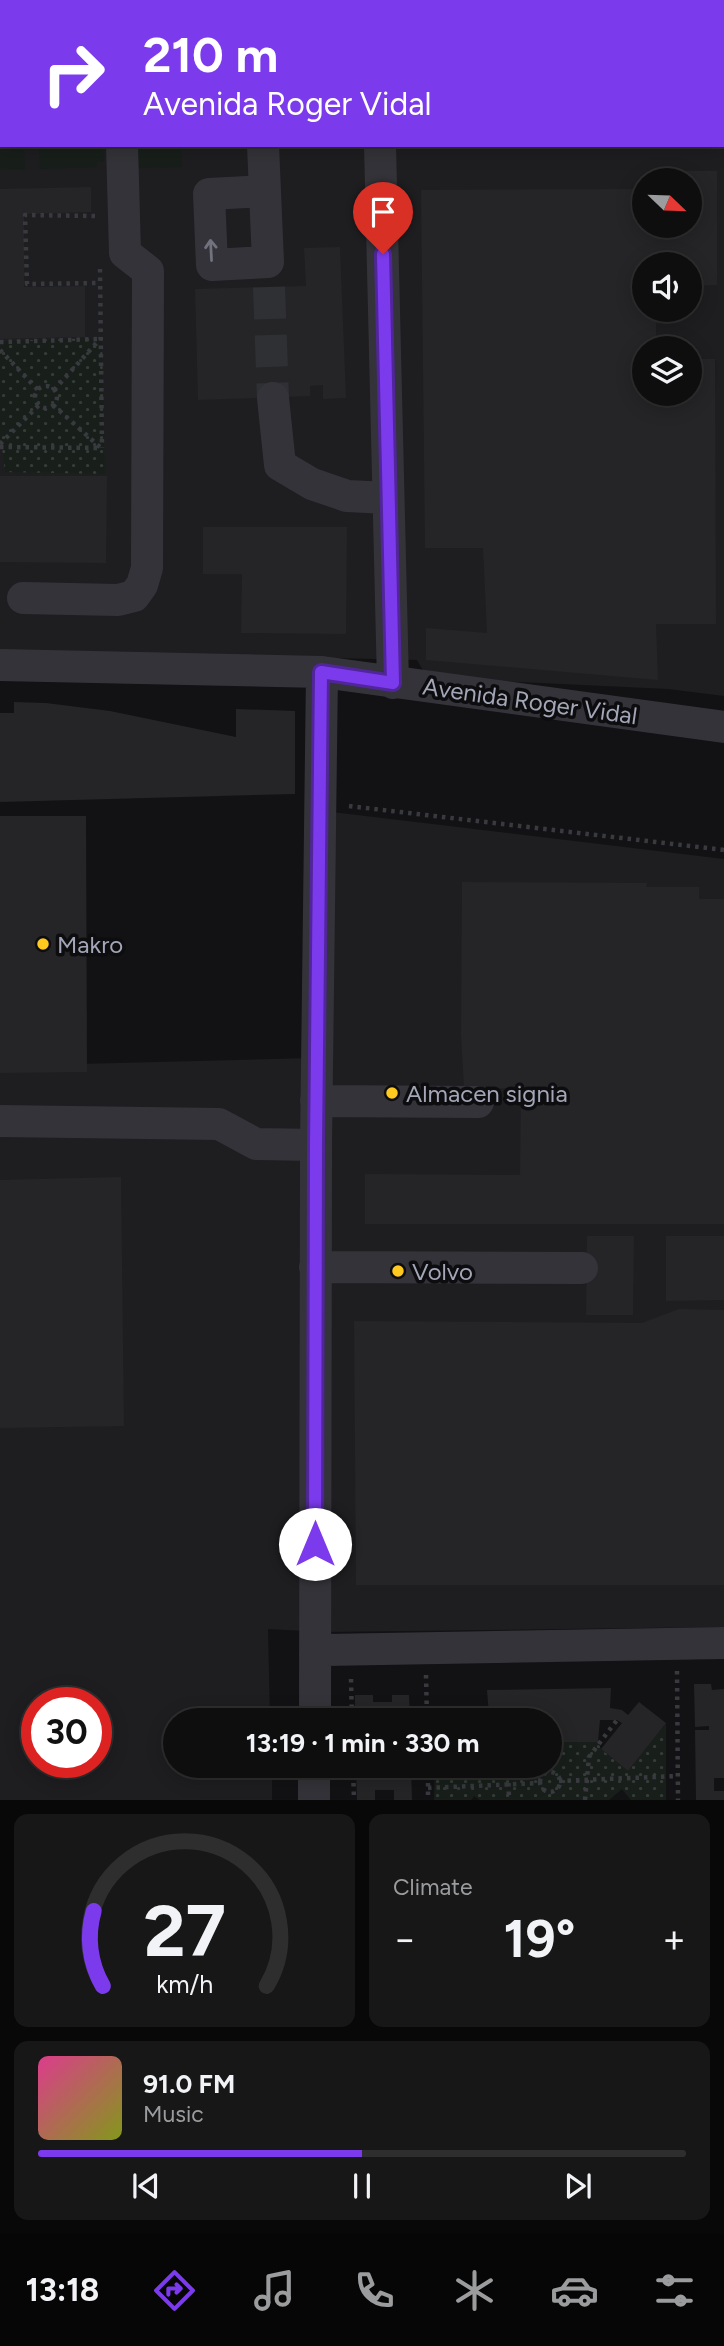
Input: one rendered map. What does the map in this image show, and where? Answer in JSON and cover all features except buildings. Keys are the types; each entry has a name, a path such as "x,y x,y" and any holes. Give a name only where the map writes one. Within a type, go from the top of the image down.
{"street":[{"path":"23,598 126,598 134,596 142,585 146,568 148,271 125,253 122,147"},
{"path":"263,147 268,275 212,265 209,194 264,191"},
{"path":"380,147 393,683"},
{"path":"273,398 280,465 313,484 347,496 388,498"},
{"name":"Avenida Roger Vidal","path":"0,666 321,672 724,727"},
{"path":"315,1708 315,1267 321,672"},
{"path":"316,1101 478,1101"},
{"path":"0,1121 219,1124 256,1144 316,1145"},
{"path":"315,1267 582,1268"},
{"path":"315,1655 325,1650 724,1643"},
{"path":"314,1778 314,1800"}],"path":[{"path":"99,227 99,216 25,215 27,284 100,283"},
{"path":"100,267 102,448"},
{"path":"0,342 101,339"},
{"path":"54,390 101,339"},
{"path":"0,350 38,390"},
{"path":"46,386 54,390 57,398 54,405 47,408 39,405 35,398 38,390 46,386"},
{"path":"0,446 39,405"},
{"path":"54,405 102,448"},
{"path":"0,446 102,448"},
{"path":"348,806 724,850"},
{"path":"677,1668 678,1800"},
{"path":"426,1674 427,1708"},
{"path":"585,1800 589,1757 617,1720"},
{"path":"549,1772 555,1774 559,1781 558,1788 552,1792 545,1791 540,1783 541,1776 549,1772"},
{"path":"559,1781 678,1776"},
{"path":"353,1778 354,1800"},
{"path":"428,1778 428,1800"},
{"path":"509,1778 509,1800"},
{"path":"428,1788 540,1783"}],"shaded area":[{"path":"0,147 724,147 724,696 668,689 434,678 424,672 417,660 331,658 332,812 724,859 724,1627 324,1632 268,1629 270,1708 163,1708 163,1778 272,1778 272,1800 0,1800 0,1066 310,1058 311,660 0,651"},
{"path":"0,147 24,147 25,169 0,170"},
{"path":"39,147 101,147 103,151 104,162 97,162 97,167 40,169"},
{"path":"136,147 181,147 182,167 132,168"},
{"path":"102,338 105,474 5,472 0,448 0,341"},
{"path":"666,1723 666,1800 631,1800 622,1789 609,1800 480,1800 474,1796 471,1800 434,1800 435,1778 562,1778 562,1742 598,1742 601,1749 628,1771"}],"tunnel":[{"path":"269,287 273,398"}],"place":[{"name":"Makro","path":"43,944"},
{"name":"Almacen signia","path":"392,1093"},
{"name":"Volvo","path":"398,1271"}],"route":[{"path":"315,1544 321,672 393,683 383,254"}]}
